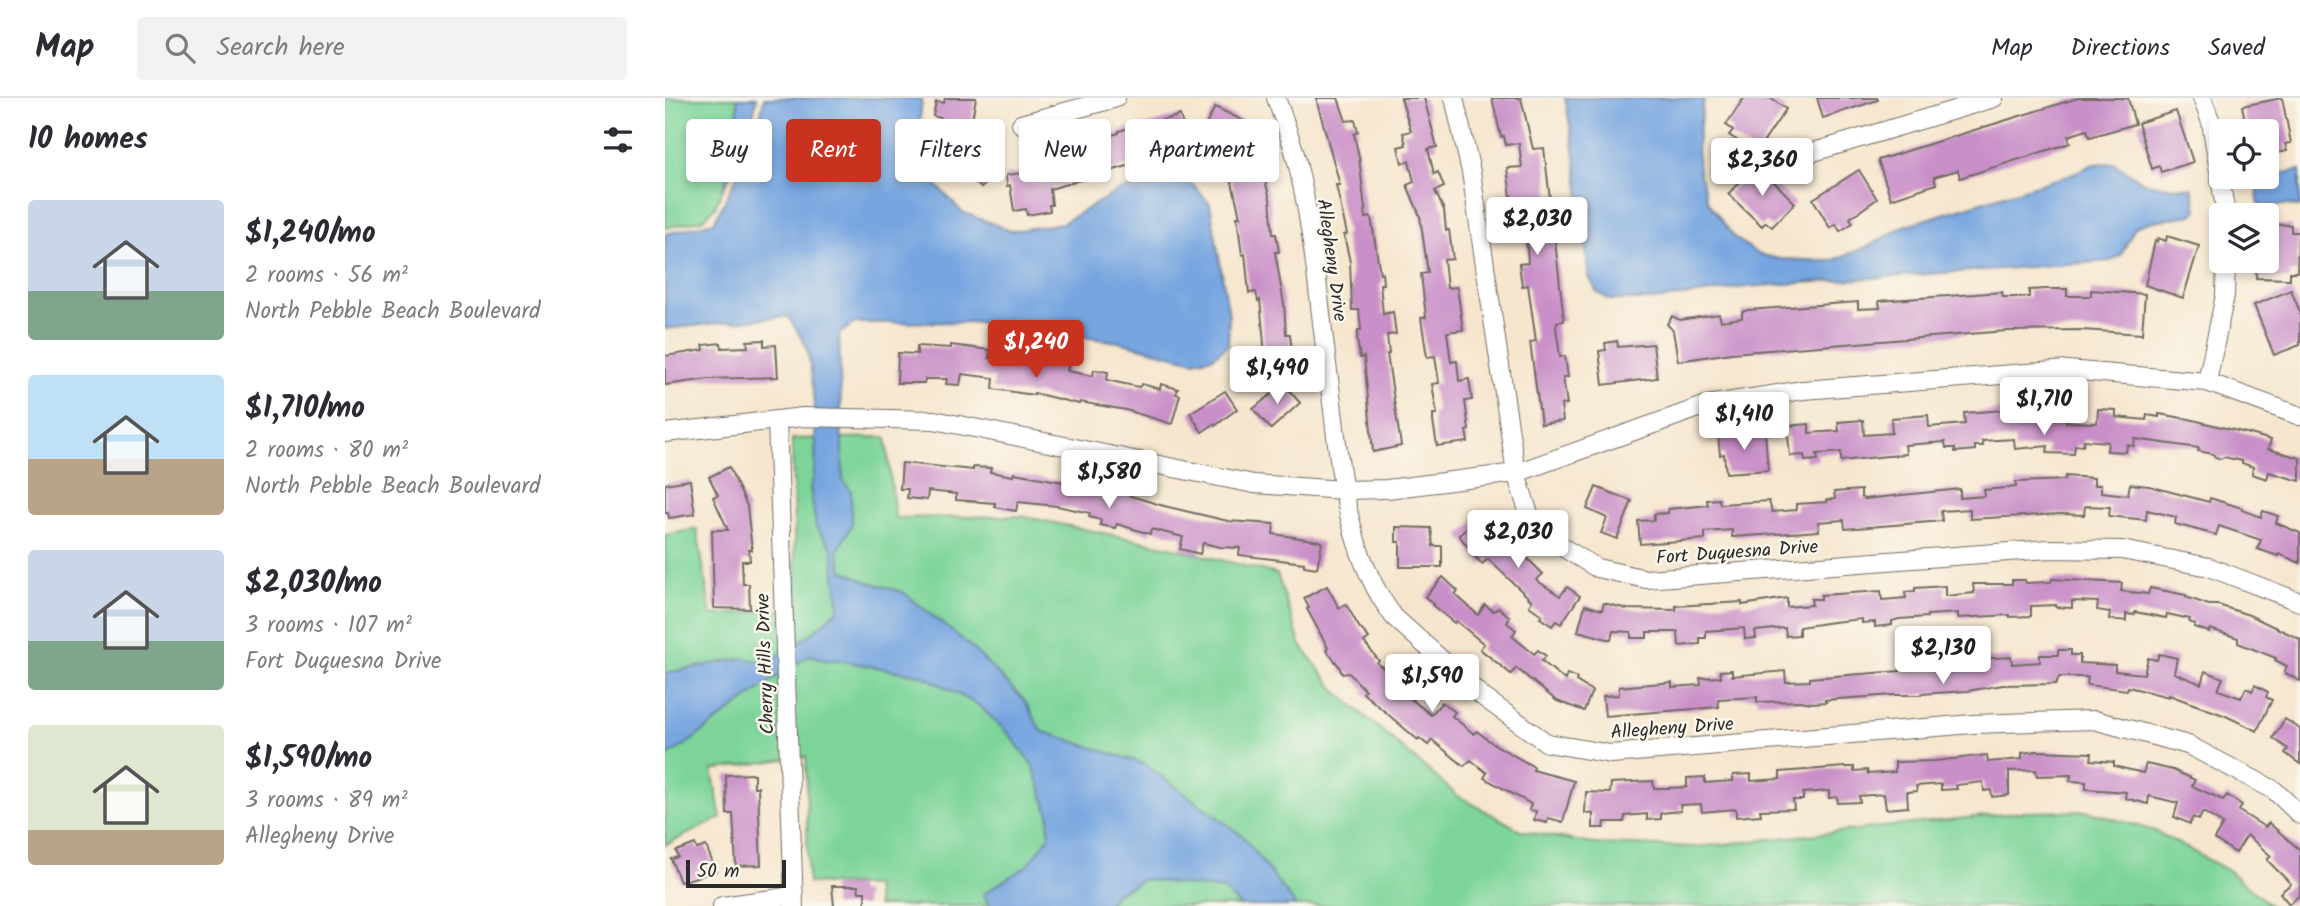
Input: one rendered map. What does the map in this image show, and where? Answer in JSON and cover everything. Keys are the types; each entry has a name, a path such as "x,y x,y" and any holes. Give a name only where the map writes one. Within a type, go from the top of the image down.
{"street":[{"name":"Allegheny Drive","path":"1276,98 1296,158 1344,490 1366,569 1394,617 1483,697 1547,743 1611,754 1973,724 2094,720 2188,745 2274,790 2300,815"},
{"name":"Fort Duquesna Drive","path":"1454,98 1471,172 1516,472 1529,514 1557,544 1597,568 1646,579 2049,549 2122,550 2209,567 2300,602"},
{"path":"1807,154 1994,98"},
{"path":"2202,98 2211,122 2224,203"},
{"path":"1039,119 1110,99"},
{"path":"2207,382 2225,295 2225,273"},
{"path":"665,433 803,417 934,420 1254,484 1344,490 1387,489 1516,472 1707,405 1803,390 2067,370 2207,382 2300,416"},
{"name":"Cherry Hills Drive","path":"777,420 794,901"},
{"path":"722,906 794,901"}],"green space":[{"path":"665,98 737,98 738,119 686,119 686,182 726,182 715,207 704,219 665,228"},
{"path":"886,437 895,518 1021,516 1170,547 1277,574 1301,646 1338,693 1458,796 1522,831 1594,844 1697,847 2023,812 2087,811 2155,831 2229,871 2271,906 877,906 875,886 808,883 806,756 712,770 721,818 665,845 665,535 697,529 711,615 796,609 792,439"}],"water":[{"path":"737,98 757,98 752,119 738,119"},
{"path":"764,98 922,98 920,119 895,119 895,182 934,182 962,212 1012,231 1062,223 1118,191 1148,182 1188,182 1210,204 1229,315 1228,345 1213,357 1194,361 1119,342 974,322 855,323 839,334 843,480 851,491 852,524 838,551 842,570 868,582 903,592 968,644 1025,701 1041,731 1144,764 1243,836 1296,906 1241,906 1223,890 1144,879 1113,895 1108,906 990,906 983,894 1028,865 1049,837 1049,814 1033,766 1010,735 978,705 924,676 837,660 823,660 810,655 665,757 665,673 744,658 766,664 811,634 839,609 832,548 816,527 810,487 815,461 815,441 807,350 788,316 665,329 665,234 714,222 734,182 772,182 772,119 760,119"},
{"path":"1565,98 1704,98 1697,145 1699,171 1708,202 1734,237 1758,254 1780,259 1831,261 1869,246 1904,226 2069,175 2094,164 2114,163 2142,182 2192,188 2197,210 2192,215 2153,221 2135,227 2121,255 2111,261 1746,287 1655,300 1610,300 1597,292 1589,277 1574,148"},
{"path":"2300,170 2300,207 2258,203 2257,189 2279,189 2279,174"}],"building":[{"path":"945,98 976,98 972,119 941,119 933,116 936,102 944,103"},
{"path":"1316,98 1338,98 1346,121 1355,120 1358,132 1354,134 1366,218 1371,217 1382,273 1383,284 1380,284 1383,314 1393,312 1396,334 1387,335 1387,354 1401,446 1373,452 1364,357 1360,358 1357,339 1358,330 1361,330 1359,310 1352,310 1350,262 1344,235 1347,234 1336,185 1340,185"},
{"path":"1401,98 1424,98 1437,147 1428,149 1434,174 1438,172 1444,187 1435,191 1444,210 1453,259 1444,260 1447,288 1457,287 1463,330 1447,332 1451,362 1457,361 1459,381 1469,379 1472,400 1465,401 1468,442 1437,446 1433,414 1437,414 1432,384 1439,383 1435,356 1427,357 1421,318 1426,317 1421,274 1428,273 1420,216 1407,185 1414,182 1409,161 1402,163 1398,147 1406,145 1403,133 1411,131"},
{"path":"1492,98 1521,98 1533,149 1544,148 1551,208 1557,208 1559,222 1553,223 1564,321 1557,322 1556,327 1560,357 1565,356 1568,377 1563,377 1567,404 1561,405 1563,421 1541,424 1530,342 1536,341 1528,285 1522,286 1519,264 1528,263 1527,247 1523,218 1514,219 1507,168 1522,167 1519,143 1506,145 1504,136 1501,137"},
{"path":"1744,98 1770,98 1786,109 1756,153 1729,135 1733,130 1726,125"},
{"path":"1817,98 1877,98 1878,100 1823,118"},
{"path":"2078,98 2128,98 2135,124 2090,137 2087,130 2068,136 2070,143 1960,178 1958,170 1934,177 1936,184 1891,199 1878,160"},
{"path":"2282,98 2291,143 2285,144 2287,151 2279,153 2279,119 2245,119 2242,106"},
{"path":"1215,107 1240,119 1209,119"},
{"path":"2176,111 2193,162 2161,172 2159,166 2152,169 2138,123"},
{"path":"1125,129 1125,167 1111,171 1111,135"},
{"path":"1757,165 1795,203 1772,227 1766,222 1762,226 1728,194"},
{"path":"1859,170 1877,199 1850,218 1853,223 1840,231 1836,224 1830,228 1813,199"},
{"path":"1019,173 1019,182 1074,182 1050,189 1050,211 1027,215 1026,209 1014,211 1006,175"},
{"path":"975,182 988,182 981,188"},
{"path":"1232,182 1265,182 1273,234 1276,234 1279,252 1275,252 1286,334 1290,334 1292,352 1265,355 1260,300 1258,301 1256,292 1249,293 1245,254 1242,255 1237,217 1240,217"},
{"path":"2279,225 2291,225 2291,232 2298,232 2297,272 2290,272 2290,279 2256,278 2256,273 2279,273"},
{"path":"2167,236 2199,246 2183,298 2145,285 2155,241 2157,242 2158,238 2166,241"},
{"path":"2067,289 2067,296 2091,296 2091,290 2145,294 2142,334 2082,330 2006,331 1731,353 1678,361 1673,331 1667,324 1672,316 1680,320 1719,314 1721,321 1742,318 1742,312 1748,310 1858,302 1858,309 1880,308 1879,301 2002,292 2003,297 2029,297 2029,290"},
{"path":"2291,290 2300,312 2300,345 2274,355 2254,305"},
{"path":"764,340 764,346 776,345 778,377 708,379 665,385 665,356 704,350 703,345 721,343 722,348 748,347 747,341"},
{"path":"1617,341 1618,347 1653,344 1657,378 1603,385 1599,351 1606,350 1605,343"},
{"path":"951,345 990,350 989,358 1009,360 1010,355 1048,359 1069,363 1067,371 1093,376 1094,370 1108,372 1107,380 1139,387 1142,384 1160,389 1161,384 1178,389 1176,394 1180,395 1172,424 1126,410 1080,402 1079,404 1034,393 993,389 994,378 962,374 960,385 946,384 947,379 925,379 924,383 897,383 898,353 917,354 917,346 951,348"},
{"path":"1284,384 1300,403 1271,429 1253,409"},
{"path":"1225,391 1237,409 1215,426 1214,424 1202,432 1190,413"},
{"path":"2048,408 2066,408 2066,422 2097,423 2098,409 2116,410 2116,417 2146,420 2147,415 2159,417 2159,414 2254,435 2271,440 2268,449 2300,458 2300,481 2269,472 2267,479 2252,474 2253,467 2242,461 2224,457 2221,459 2198,451 2199,448 2135,439 2134,446 2127,445 2126,452 2107,451 2108,442 2084,440 2083,446 2075,445 2074,454 2047,453 2048,446 2015,449 2014,439 1982,441 1983,446 1975,446 1975,450 1955,452 1955,448 1946,448 1945,442 1905,445 1906,454 1841,461 1841,452 1817,454 1818,460 1805,461 1804,455 1790,456 1787,426 1809,424 1809,433 1839,431 1838,422 1863,420 1864,435 1892,433 1891,418 1928,415 1929,427 1965,424 1964,413 2017,409 2017,418 2048,416"},
{"path":"1765,432 1768,470 1726,473 1724,454 1720,455 1718,435"},
{"path":"902,463 973,470 973,467 991,468 990,472 1013,476 1014,473 1118,492 1228,521 1274,524 1273,534 1322,543 1317,568 1304,566 1304,563 1239,555 1240,548 1203,543 1200,554 1180,549 1183,537 1151,529 1150,534 1117,524 1115,528 1100,525 1101,520 1089,517 1090,513 1057,506 1018,502 1016,511 995,507 995,503 956,500 956,494 928,491 927,500 907,498 908,489 900,489"},
{"path":"729,467 747,506 752,550 749,550 750,561 742,561 743,584 749,584 750,609 714,608 712,530 728,530 713,497 718,495 709,477"},
{"path":"2065,476 2094,478 2094,485 2101,485 2101,492 2128,495 2130,484 2149,486 2209,502 2210,498 2261,517 2263,511 2278,516 2276,523 2300,533 2300,563 2257,549 2261,540 2219,526 2216,535 2175,524 2176,517 2147,510 2146,520 2109,516 2110,507 2085,506 2084,515 1970,519 1970,509 1941,511 1942,521 1845,529 1844,520 1818,522 1819,531 1732,537 1732,530 1705,532 1705,539 1640,544 1638,521 1654,520 1654,514 1668,513 1668,509 1708,505 1707,500 1719,499 1720,504 1769,501 1772,512 1796,510 1796,504 1827,502 1826,500 1835,499 1834,492 1861,490 1861,497 1864,499 1960,489 1960,498 1985,496 1984,490 2016,487 2016,482 2065,480"},
{"path":"690,480 695,514 669,518 668,513 665,513 665,484"},
{"path":"1596,487 1632,501 1617,539 1601,533 1607,518 1587,509"},
{"path":"1480,517 1490,528 1496,523 1543,574 1536,580 1560,596 1567,587 1580,596 1561,624 1556,621 1552,626 1540,618 1542,615 1529,606 1532,601 1488,559 1482,564 1472,553 1459,535"},
{"path":"1396,527 1431,528 1433,546 1442,546 1442,567 1400,567 1400,542 1396,542"},
{"path":"1443,577 1458,591 1455,594 1478,615 1485,605 1493,611 1499,608 1510,617 1507,623 1516,630 1512,636 1534,654 1538,650 1546,656 1542,661 1565,680 1567,674 1577,678 1576,681 1592,691 1584,711 1557,701 1516,668 1511,674 1480,649 1484,644 1432,605 1425,597"},
{"path":"2052,579 2122,583 2121,591 2148,594 2150,588 2186,595 2209,605 2218,605 2249,615 2300,639 2300,681 2284,672 2287,666 2275,660 2276,658 2238,643 2238,638 2194,627 2195,624 2189,622 2190,619 2135,612 2134,615 2126,614 2126,621 2109,619 2110,612 2097,610 2098,602 2072,601 2072,608 2056,605 2031,606 2031,616 1958,618 1958,613 1927,615 1899,619 1892,621 1892,625 1875,627 1875,622 1862,623 1862,619 1833,622 1799,627 1799,635 1786,636 1785,628 1755,631 1756,638 1745,639 1744,628 1706,631 1706,638 1700,638 1700,644 1679,646 1678,632 1647,632 1647,638 1631,638 1631,632 1613,631 1611,640 1578,631 1585,605 1602,610 1604,603 1627,609 1676,610 1676,606 1742,602 1742,605 1787,598 1787,607 1812,605 1811,599 1821,599 1821,595 1881,591 1882,600 1906,598 1905,592 1915,591 1915,588 1945,586 1945,596 1974,593 1973,584 2012,584 2012,580 2025,580 2026,583 2051,582"},
{"path":"1327,586 1339,608 1346,604 1359,627 1369,638 1364,642 1379,661 1377,663 1405,686 1413,694 1410,698 1431,715 1442,702 1455,712 1452,716 1474,734 1477,731 1492,743 1534,767 1533,770 1574,781 1563,822 1548,818 1547,823 1534,820 1536,811 1529,810 1531,804 1484,778 1487,773 1471,760 1464,766 1432,740 1428,745 1419,738 1418,740 1363,693 1365,690 1349,673 1342,674 1326,650 1328,648 1304,598"},
{"path":"2058,650 2071,650 2071,655 2080,655 2080,663 2115,665 2115,671 2144,674 2148,658 2157,660 2159,654 2177,658 2174,673 2201,684 2205,671 2223,678 2218,690 2241,698 2246,688 2252,691 2255,685 2268,692 2266,697 2272,700 2257,731 2226,716 2169,695 2128,687 2127,690 2087,685 2088,677 2059,677 2056,684 2003,685 1967,691 1811,703 1757,702 1757,697 1718,699 1719,707 1605,716 1603,696 1619,695 1619,687 1672,682 1672,687 1701,685 1700,678 1721,677 1720,671 1732,670 1732,676 1785,671 1786,682 1810,681 1810,678 1900,671 1900,668 1946,667 1945,659 1979,654 1979,659 2011,657 2012,664 2040,662 2040,655 2058,655"},
{"path":"2285,719 2300,729 2300,764 2285,753 2288,749 2273,738"},
{"path":"2022,753 2092,753 2091,760 2114,762 2114,766 2143,773 2146,764 2173,770 2195,780 2192,786 2223,800 2227,795 2242,805 2239,811 2265,827 2269,823 2300,850 2300,895 2289,904 2280,893 2291,884 2267,860 2271,856 2247,835 2236,853 2214,839 2223,824 2203,812 2199,820 2193,817 2190,824 2174,817 2178,803 2149,796 2148,804 2125,798 2126,792 2086,789 2086,782 2070,781 2071,775 2037,776 2036,770 2009,771 2009,795 1992,797 1991,790 1984,791 1983,782 1956,785 1957,789 1941,790 1941,784 1916,786 1917,791 1907,792 1908,807 1886,809 1884,794 1859,796 1860,802 1838,803 1837,797 1829,798 1829,791 1803,793 1803,800 1793,800 1794,809 1760,810 1761,815 1736,817 1736,809 1702,812 1701,804 1680,805 1681,811 1661,813 1661,819 1647,820 1647,814 1625,816 1624,822 1605,822 1604,828 1593,828 1593,814 1585,813 1586,792 1610,793 1611,783 1653,781 1654,788 1667,788 1687,787 1687,778 1705,777 1705,783 1733,781 1733,775 1751,774 1751,781 1780,779 1780,772 1845,767 1854,767 1854,771 1867,770 1868,774 1895,772 1895,762 1987,755 1988,762 2022,759"},
{"path":"754,774 754,787 758,787 761,865 736,866 733,814 727,814 726,775"},
{"path":"695,844 697,849 706,846 716,871 680,882 671,859 678,857 676,851"},
{"path":"832,886 858,886 859,892 865,892 865,906 834,906"}]}
